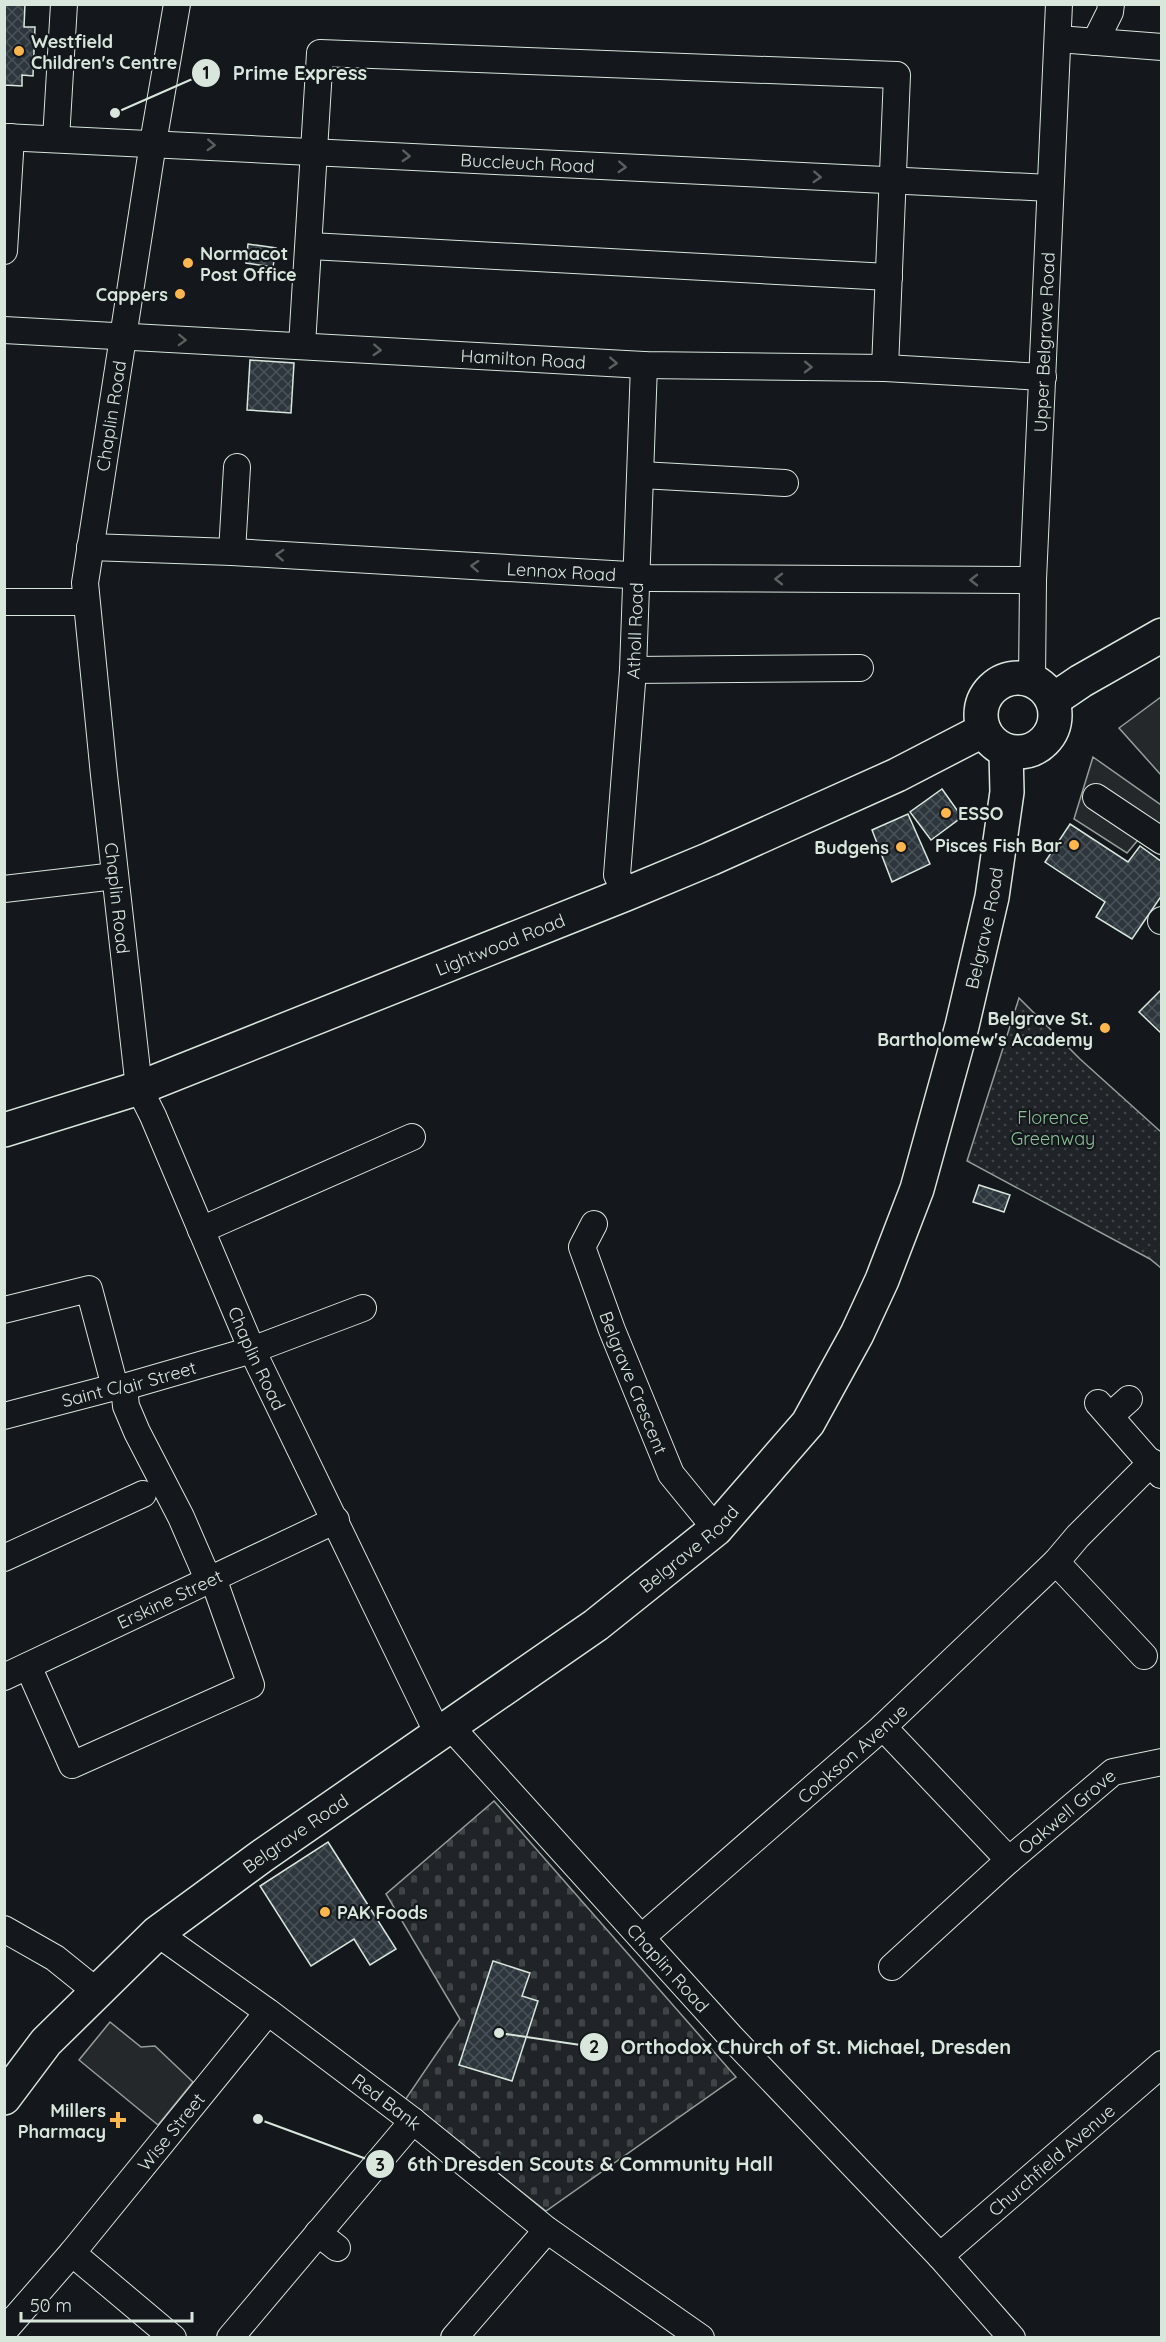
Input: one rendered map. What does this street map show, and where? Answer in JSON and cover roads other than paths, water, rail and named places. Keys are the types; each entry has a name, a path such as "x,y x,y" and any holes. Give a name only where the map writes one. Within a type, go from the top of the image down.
{"main road":[{"path":"1042,690 1056,713 1050,737 1033,750 1021,753 995,741 981,711 988,693 998,684 1011,679 1042,690 1081,681 1161,635"},
{"name":"Lightwood Road","path":"4,1130 139,1088 626,894 897,775 995,741"},
{"name":"Belgrave Road","path":"4,2098 46,2042 157,1933 272,1849 596,1625 716,1529 808,1423 857,1334 882,1280 917,1189 963,1026 992,897 1007,792 995,741"}],"street":[{"path":"56,139 64,4"},
{"name":"Chaplin Road","path":"177,4 153,143 85,583 139,1088 252,1350 444,1730 642,1937 731,2037 940,2256 1012,2337"},
{"name":"Upper Belgrave Road","path":"1042,690 1033,580 1059,4"},
{"path":"1095,42 1110,12 1111,4"},
{"path":"1058,39 1161,46"},
{"path":"302,345 310,246 320,53 897,75 885,368"},
{"path":"5,239 8,137"},
{"name":"Buccleuch Road","path":"8,137 1050,188"},
{"path":"310,246 889,277"},
{"name":"Hamilton Road","path":"4,330 644,365 885,368 1043,377"},
{"name":"Atholl Road","path":"626,894 617,875 638,576 644,365"},
{"path":"232,552 237,467"},
{"path":"642,475 785,483"},
{"name":"Lennox Road","path":"90,547 232,552 661,578 1033,580"},
{"path":"4,602 86,602"},
{"path":"633,670 860,668"},
{"path":"1096,797 1161,841"},
{"path":"4,889 115,876"},
{"path":"201,1230 412,1137"},
{"name":"Belgrave Crescent","path":"594,1224 582,1247 612,1330 671,1474 716,1529"},
{"path":"4,1310 89,1289 126,1406 181,1517 204,1570 213,1578 251,1685 72,1765 28,1666"},
{"name":"Saint Clair Street","path":"4,1416 120,1387 252,1350 363,1308"},
{"name":"Cookson Avenue","path":"642,1937 882,1726 1056,1562 1078,1536 1157,1469 1104,1409 1129,1399"},
{"path":"4,1558 143,1494"},
{"name":"Erskine Street","path":"4,1677 336,1520"},
{"path":"1056,1562 1144,1656"},
{"name":"Oakwell Grove","path":"882,1726 1009,1860"},
{"name":"Oakwell Grove","path":"892,1967 1009,1860 1113,1772 1161,1762"},
{"path":"4,1929 55,1958 96,1991"},
{"name":"Red Bank","path":"157,1933 320,2050 413,2121 547,2230 691,2335"},
{"name":"Wise Street","path":"4,2331 72,2253 268,2013"},
{"name":"Churchfield Avenue","path":"940,2256 1161,2064"},
{"path":"230,2337 327,2240 413,2121"},
{"path":"454,2337 547,2230"},
{"path":"72,2253 173,2337"}],"place":[{"name":"Westfield Children's Centre","path":"19,51"},
{"name":"Prime Express","path":"115,113"},
{"name":"Normacot Post Office","path":"188,263"},
{"name":"Cappers","path":"180,294"},
{"name":"ESSO","path":"946,813"},
{"name":"Pisces Fish Bar","path":"1074,845"},
{"name":"Budgens","path":"901,847"},
{"name":"Belgrave St. Bartholomew's Academy","path":"1105,1028"},
{"name":"PAK Foods","path":"325,1912"},
{"name":"Orthodox Church of St. Michael, Dresden","path":"499,2033"},
{"name":"6th Dresden Scouts & Community Hall","path":"258,2119"},
{"name":"Millers Pharmacy","path":"118,2120"}],"park label":[{"name":"Florence Greenway","path":"1053,1127"}]}
